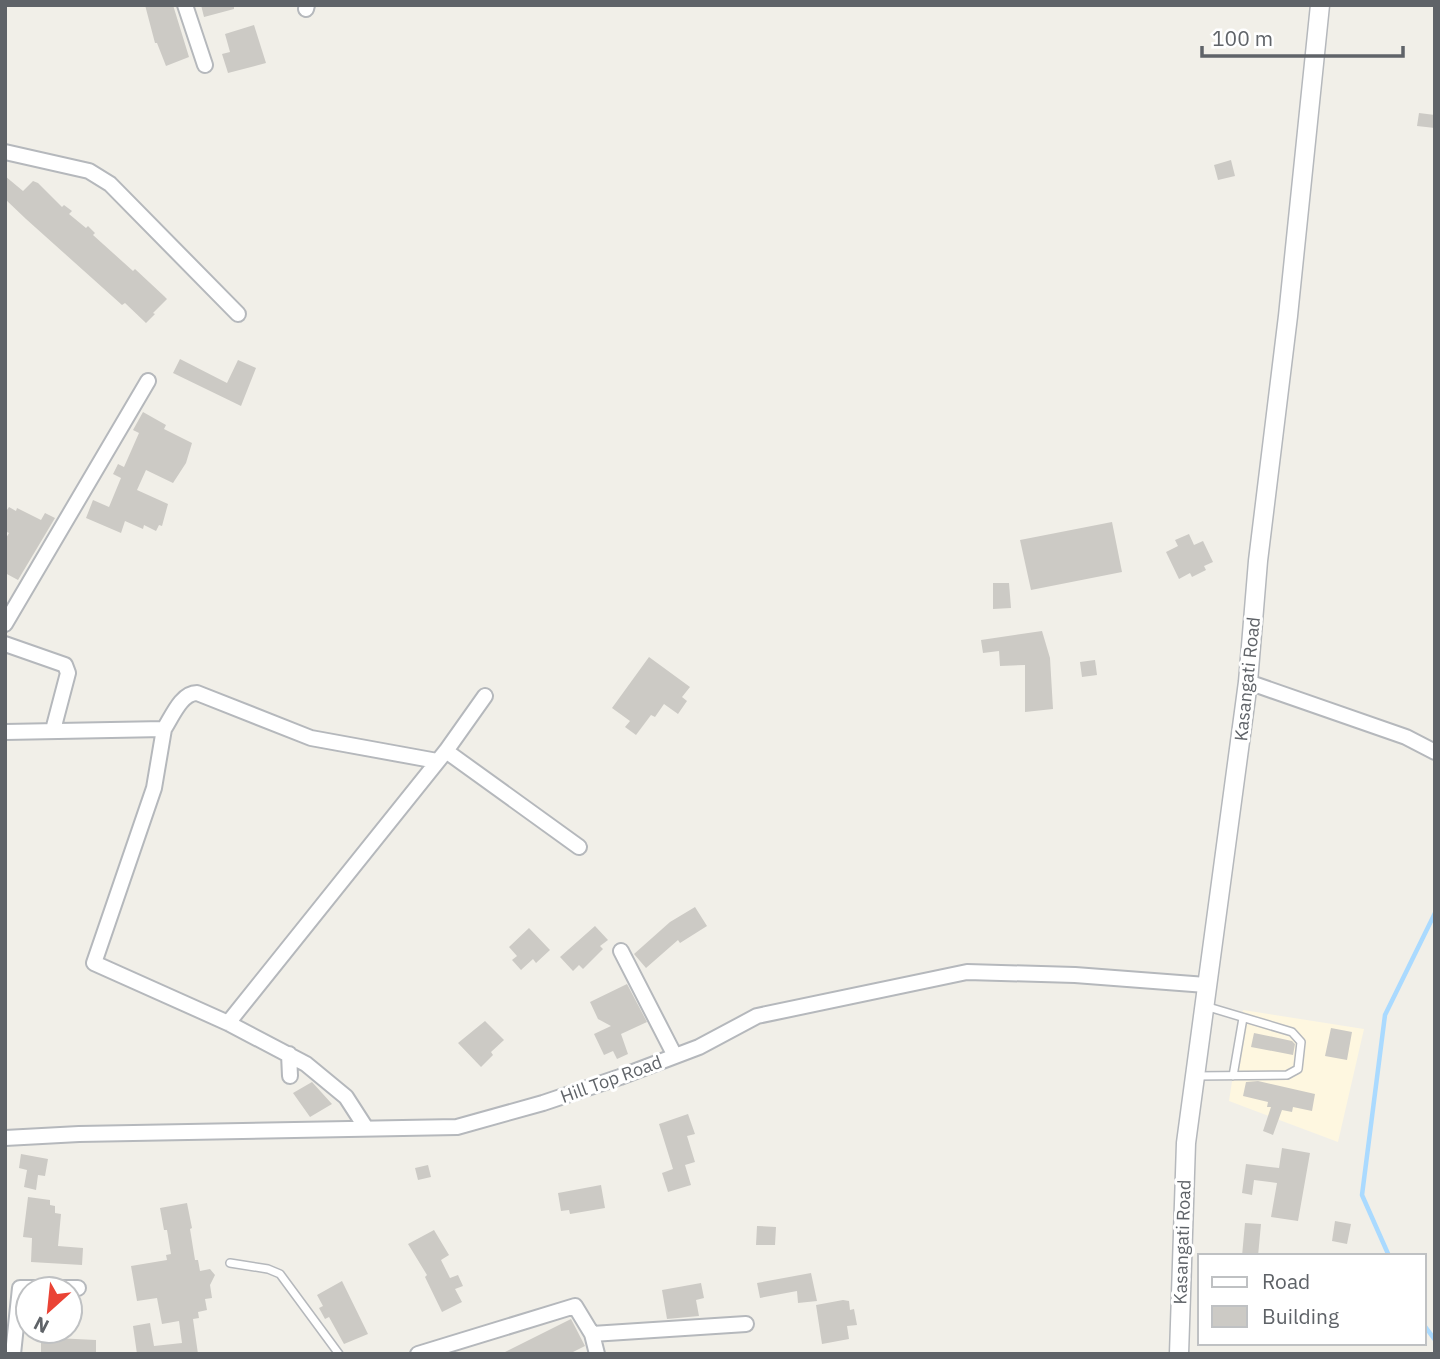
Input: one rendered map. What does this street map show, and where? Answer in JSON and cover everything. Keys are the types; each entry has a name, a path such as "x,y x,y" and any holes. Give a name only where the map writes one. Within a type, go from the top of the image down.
{"street":[{"path":"185,5 205,65"},
{"name":"Kasangati Road","path":"1179,1354 1186,1143 1248,682 1264,508 1288,316 1321,5"},
{"path":"5,152 89,171 110,184 238,314"},
{"path":"5,624 148,381"},
{"path":"5,644 65,665 68,673 53,730"},
{"path":"1248,682 1406,737 1435,752"},
{"path":"366,1128 346,1097 306,1064 228,1023 94,963 154,788 164,729 185,697 197,692 311,738 441,756 579,846"},
{"path":"228,1023 441,756 485,696"},
{"path":"5,732 164,729"},
{"path":"621,951 675,1056"},
{"name":"Hill Top Road","path":"5,1138 79,1134 457,1127 543,1103 675,1056 724,1035 757,1016 967,972 1075,975 1206,985"},
{"path":"289,1054 290,1076"},
{"path":"12,1297 13,1354"},
{"path":"418,1354 575,1306 592,1335 597,1354"},
{"path":"592,1335 746,1324"}],"lane":[{"path":"1195,1076 1287,1075 1298,1069 1301,1042 1292,1031 1203,1006"},
{"path":"1233,1076 1243,1017"},
{"path":"230,1263 268,1269 280,1274 339,1354"}],"shaded area":[{"path":"1243,1010 1364,1029 1338,1142 1229,1101"}],"building":[{"path":"145,5 173,5 189,57 166,66 155,43"},
{"path":"201,5 234,5 234,9 204,17"},
{"path":"254,25 266,63 228,73 222,54 230,52 225,34"},
{"path":"1419,113 1435,115 1435,128 1417,126"},
{"path":"1231,160 1235,176 1218,180 1214,165"},
{"path":"5,176 23,191 33,181 38,183 62,207 64,205 72,211 69,214 86,228 88,226 95,233 93,235 167,299 153,313 155,314 146,323 125,303 122,305 26,219 5,199"},
{"path":"180,359 227,383 238,360 256,368 241,406 173,373"},
{"path":"143,412 166,425 164,429 192,443 186,463 173,483 146,470 137,490 168,504 162,526 159,525 156,531 125,521 121,533 86,518 93,500 109,507 121,478 113,474 118,464 124,467 139,433 133,430"},
{"path":"9,507 41,520 45,513 55,518 18,580 5,573 5,540 9,533 5,531 5,513"},
{"path":"1112,522 1122,572 1031,590 1020,540"},
{"path":"1189,534 1194,545 1203,541 1213,562 1204,566 1206,570 1192,577 1190,573 1179,579 1166,552 1178,546 1175,540"},
{"path":"993,583 1009,583 1011,608 993,609"},
{"path":"1042,631 1050,658 1053,709 1025,712 1025,665 1000,666 999,651 983,653 981,640"},
{"path":"649,657 690,687 682,697 687,701 678,714 664,704 655,717 651,715 636,735 625,727 630,721 612,708"},
{"path":"1095,660 1097,675 1082,677 1080,662"},
{"path":"695,907 707,926 680,943 678,940 646,968 634,954 670,922"},
{"path":"595,926 608,940 600,946 603,949 583,969 579,965 573,971 560,957"},
{"path":"529,928 550,950 536,963 533,959 521,970 512,960 517,956 509,947"},
{"path":"627,984 647,1022 621,1034 628,1054 617,1059 613,1051 604,1055 594,1034 611,1026 598,1019 590,1002"},
{"path":"485,1021 504,1040 491,1052 493,1055 481,1067 458,1043"},
{"path":"1331,1028 1352,1032 1347,1060 1325,1056"},
{"path":"1254,1033 1292,1041 1295,1044 1293,1055 1251,1047"},
{"path":"1258,1081 1315,1094 1312,1111 1293,1107 1292,1112 1282,1110 1273,1135 1263,1131 1271,1107 1267,1107 1268,1102 1243,1096 1246,1082"},
{"path":"312,1082 332,1104 310,1117 293,1093"},
{"path":"688,1114 695,1134 687,1136 695,1162 685,1165 691,1185 668,1192 662,1173 673,1169 659,1124"},
{"path":"1282,1148 1310,1153 1298,1221 1271,1217 1277,1183 1254,1180 1252,1195 1242,1193 1246,1164 1279,1168"},
{"path":"21,1154 48,1159 45,1176 38,1175 36,1190 24,1187 27,1170 19,1168"},
{"path":"428,1165 431,1177 418,1180 415,1168"},
{"path":"601,1185 605,1208 570,1214 569,1210 561,1211 558,1193"},
{"path":"28,1197 50,1200 50,1205 55,1206 55,1213 61,1214 58,1246 83,1248 82,1265 31,1262 32,1238 23,1237"},
{"path":"187,1203 195,1260 198,1260 200,1271 210,1269 215,1275 210,1285 212,1298 205,1299 207,1310 198,1312 199,1318 193,1319 198,1354 137,1354 133,1326 150,1323 154,1346 182,1343 179,1321 162,1324 157,1298 137,1301 131,1266 167,1260 166,1255 171,1254 160,1208"},
{"path":"1335,1221 1351,1224 1347,1244 1332,1241"},
{"path":"1245,1223 1261,1224 1258,1254 1242,1254"},
{"path":"757,1226 776,1227 775,1245 756,1245"},
{"path":"434,1230 449,1255 441,1260 450,1278 458,1275 463,1286 455,1289 462,1302 442,1312 425,1277 427,1275 408,1244"},
{"path":"811,1273 817,1301 798,1303 797,1291 760,1298 757,1283"},
{"path":"342,1281 368,1334 344,1344 329,1317 325,1319 319,1308 323,1306 317,1295"},
{"path":"701,1283 704,1298 696,1300 699,1316 667,1319 662,1290"},
{"path":"849,1301 850,1310 854,1309 857,1325 847,1326 849,1339 822,1344 816,1305"},
{"path":"571,1319 585,1346 569,1354 501,1354"},
{"path":"84,1339 96,1340 96,1354 41,1354 41,1345 84,1345"}],"waterway":[{"path":"1388,1254 1362,1195 1385,1015 1435,913"},
{"path":"1426,1328 1435,1340"}]}
